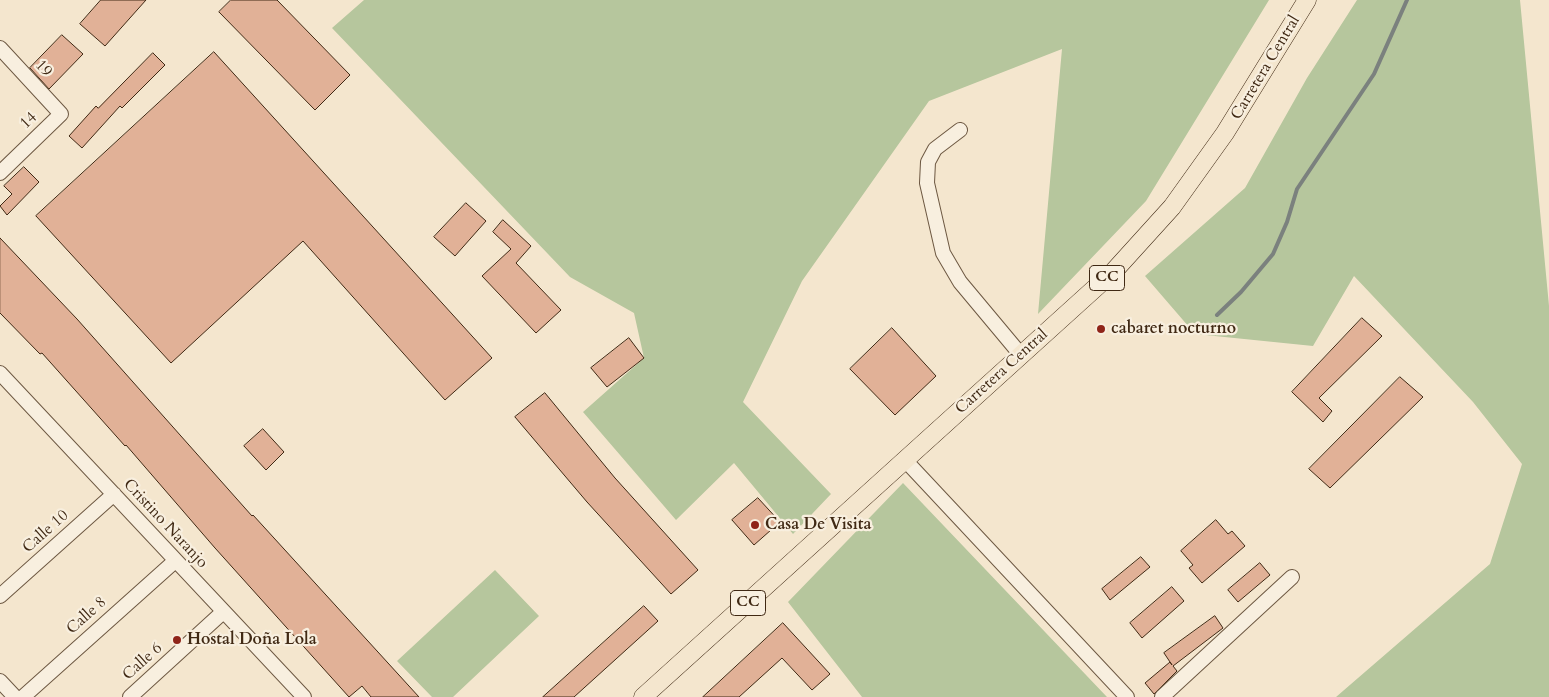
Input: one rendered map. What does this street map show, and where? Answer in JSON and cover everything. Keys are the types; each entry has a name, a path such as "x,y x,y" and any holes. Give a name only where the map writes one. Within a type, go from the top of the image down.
{"main road":[{"name":"Carretera Central","path":"643,697 1114,271 1172,207 1225,133 1307,0"}],"street":[{"name":"19","path":"0,48 61,114"},
{"name":"14","path":"0,173 61,114"},
{"path":"960,130 935,149 928,162 927,184 936,228 943,253 951,268 1022,355"},
{"name":"Cristino Naranjo","path":"0,373 174,561 304,697"},
{"path":"905,460 1127,697"},
{"name":"Calle 10","path":"0,596 114,494"},
{"name":"Calle 8","path":"24,697 174,561"},
{"path":"1162,697 1292,577"},
{"name":"Calle 6","path":"130,697 223,612"},
{"path":"0,680 15,697"}],"green space":[{"path":"364,0 1269,0 1146,201 1038,314 1062,49 929,101 802,281 743,402 831,494 793,534 734,463 676,520 583,412 644,358 634,313 570,277 332,28"},
{"path":"1357,0 1520,0 1549,306 1549,697 1336,697 1490,564 1522,464 1473,402 1354,276 1313,346 1195,334 1145,276 1245,188 1307,78"},
{"path":"903,483 1107,697 862,697 788,602"},
{"path":"495,570 539,616 453,697 432,697 397,661"}],"building":[{"path":"101,0 146,0 105,46 80,24"},
{"path":"231,0 277,0 350,75 315,110 219,12"},
{"path":"62,35 83,54 49,89 30,68"},
{"path":"214,52 492,358 445,400 303,241 171,363 36,216"},
{"path":"153,53 165,65 122,108 120,106 82,148 69,136 96,106 98,108"},
{"path":"24,167 39,182 7,215 0,206 12,194 4,186"},
{"path":"466,203 486,221 455,256 434,237"},
{"path":"503,220 531,246 516,263 561,310 536,333 482,276 511,249 493,232"},
{"path":"0,238 77,319 252,516 419,697 371,697 362,686 349,697 215,548 126,445 42,353 40,354 0,313"},
{"path":"1362,318 1382,336 1319,398 1332,411 1323,422 1292,392"},
{"path":"892,328 936,376 895,415 850,369"},
{"path":"629,338 644,358 607,387 591,368"},
{"path":"1400,377 1423,397 1330,488 1309,469"},
{"path":"545,393 615,478 698,570 671,594 587,502 515,417"},
{"path":"263,429 284,452 266,470 244,446"},
{"path":"758,498 780,522 754,545 732,520"},
{"path":"1216,520 1228,534 1232,531 1245,546 1202,583 1189,568 1193,565 1181,551"},
{"path":"1141,557 1150,567 1110,600 1102,589"},
{"path":"1260,563 1270,575 1238,602 1228,590"},
{"path":"1172,587 1184,601 1142,638 1130,623"},
{"path":"644,606 658,621 574,697 543,697"},
{"path":"1215,616 1223,628 1173,666 1177,671 1154,694 1145,683 1170,662 1164,653"},
{"path":"783,623 830,674 812,690 782,658 739,697 703,697"}],"waterway":[{"path":"1217,315 1241,292 1273,254 1287,222 1297,189 1374,74 1407,0"}],"place":[{"name":"cabaret nocturno","path":"1101,329"},
{"name":"Casa De Visita","path":"755,525"},
{"name":"Hostal Doña Lola","path":"177,640"}]}
